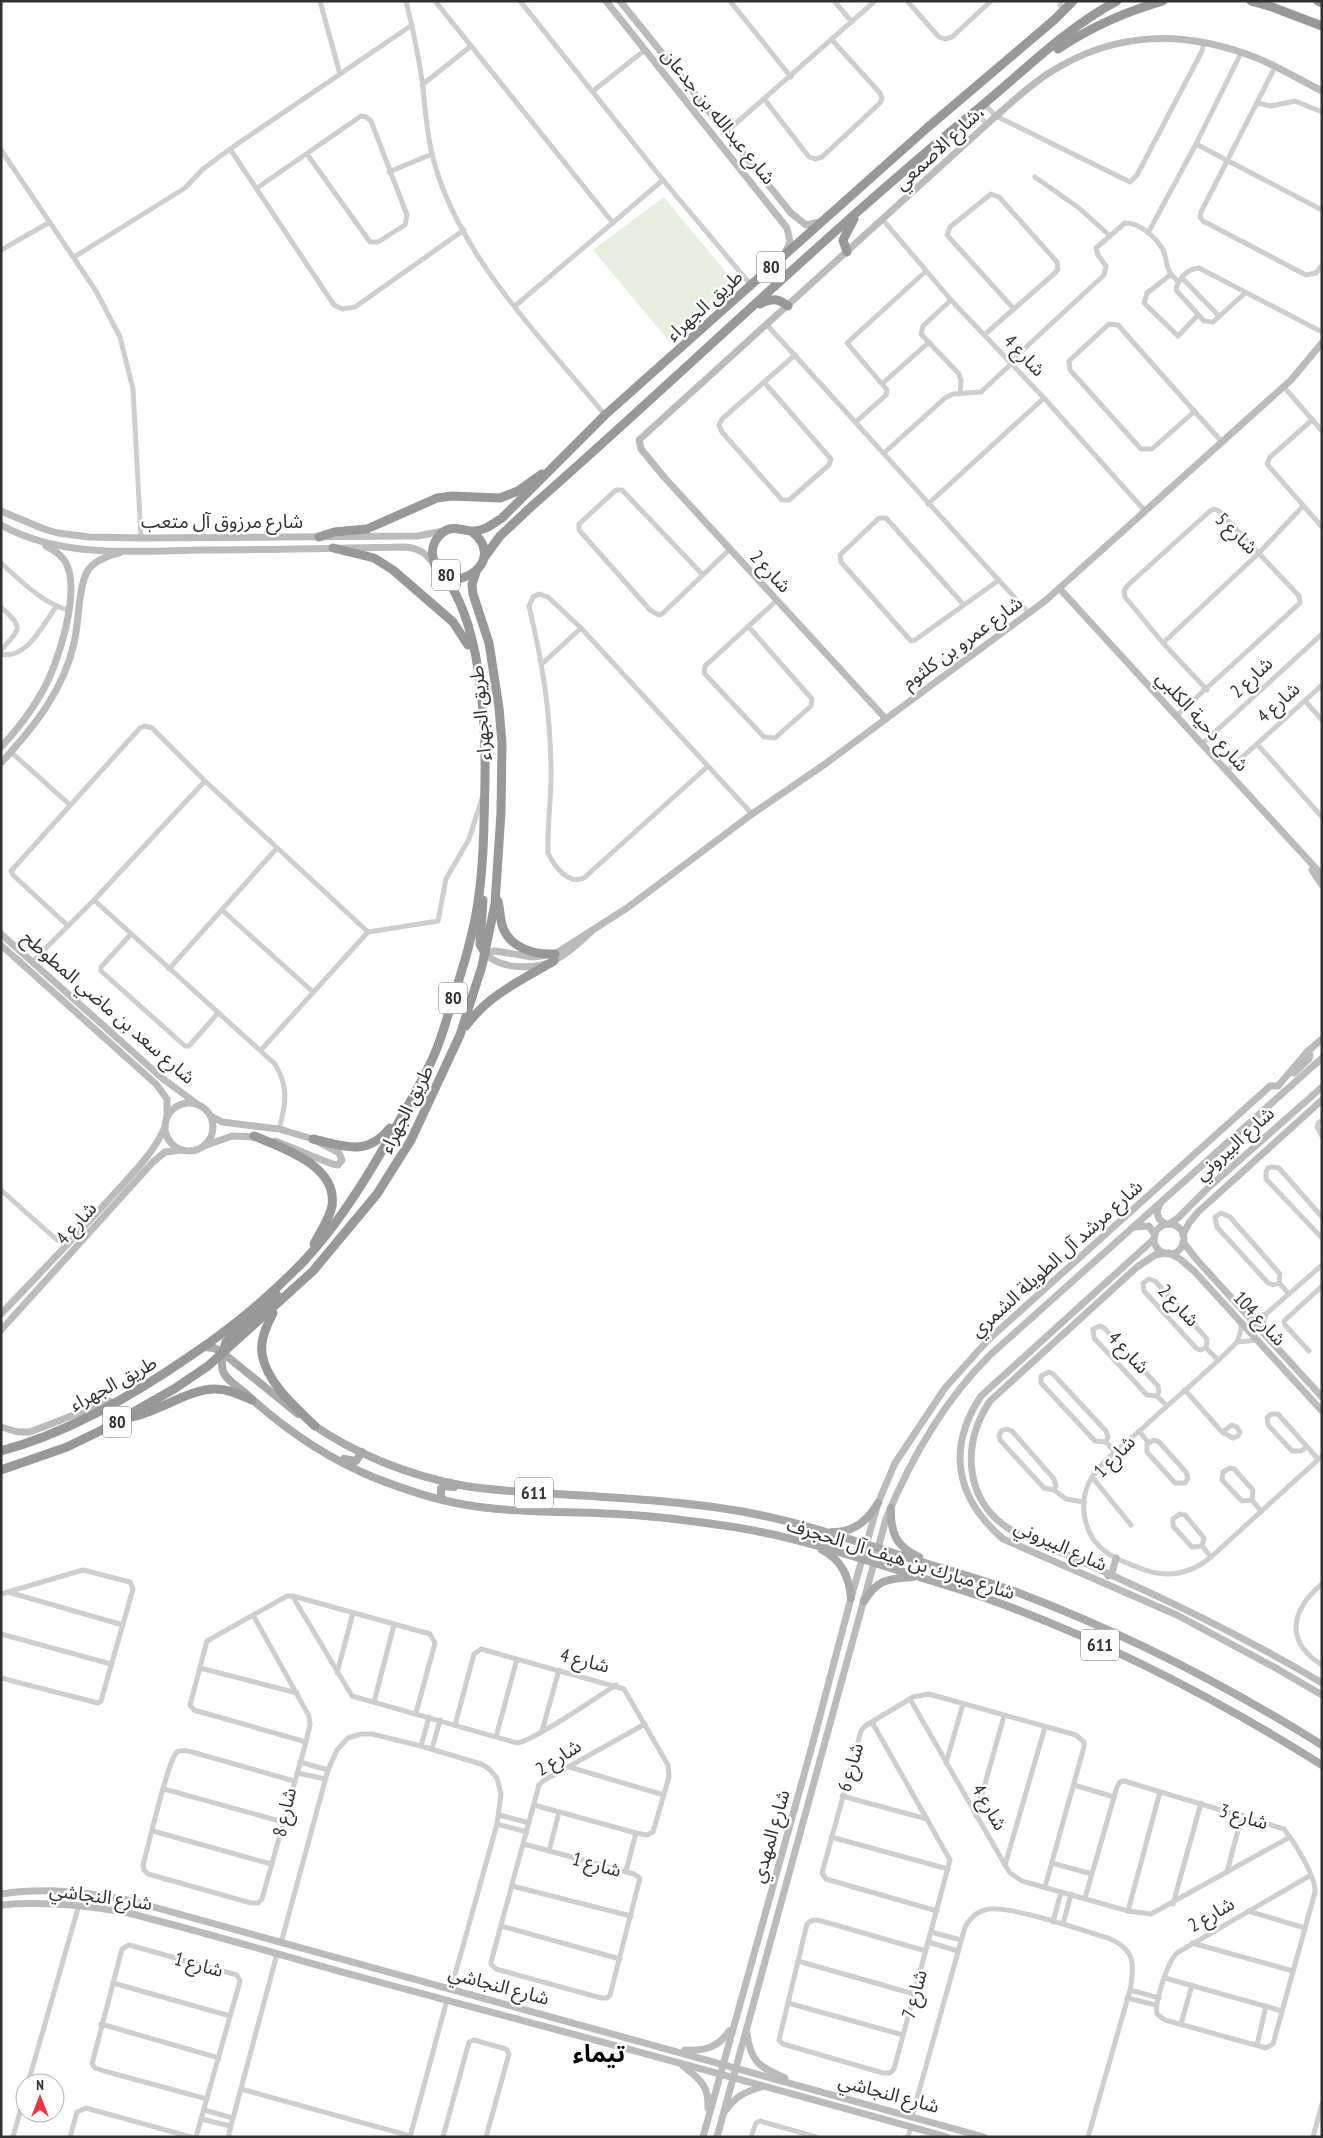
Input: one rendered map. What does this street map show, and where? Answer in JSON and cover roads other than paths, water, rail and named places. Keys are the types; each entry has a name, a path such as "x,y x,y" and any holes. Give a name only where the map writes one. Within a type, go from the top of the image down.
{"highway":[{"name":"طريق الجهراء","path":"471,531 489,527 502,518 605,415 927,128 1074,1"},
{"path":"1054,20 1080,1"},
{"path":"1068,34 1107,1"},
{"name":"طريق الجهراء","path":"483,561 500,536 862,207 1068,34 1102,9 1117,1"},
{"path":"1022,72 1098,24 1129,11 1163,1"},
{"path":"1251,1 1272,6 1322,25"},
{"path":"1277,1 1322,25"},
{"path":"847,252 843,240 862,207"},
{"path":"753,307 774,299 782,301 788,306"},
{"path":"582,438 585,448 593,452"},
{"path":"559,461 569,473"},
{"path":"319,537 334,532 367,529 437,498 452,496 500,498 518,491 534,478 549,471"},
{"name":"80","path":"463,528 471,531 480,540 483,547 483,561 476,572 463,578 448,577 435,565 433,558 434,545 441,534 447,530 463,528"},
{"path":"333,548 374,558 406,580 461,631 477,665"},
{"name":"طريق الجهراء","path":"1,1470 66,1447 124,1418 174,1389 208,1366 226,1347 275,1308 314,1272 382,1187 411,1140 460,1035 485,953 495,904 501,812 502,743 499,708 489,643 473,594 472,586 476,572"},
{"name":"طريق الجهراء","path":"1,1451 95,1413 147,1385 203,1347 252,1310 305,1260 330,1231 355,1196 431,1062 465,962 478,902 481,874 486,737 477,665 459,598 442,573"},
{"path":"465,962 472,956 485,953 480,946 484,898 481,874"},
{"path":"497,878 502,926 512,941 533,953 554,957"},
{"path":"460,1035 475,1014 485,1004 554,957"},
{"path":"313,1139 346,1147 366,1146 376,1142 390,1128 410,1091 431,1062"},
{"path":"254,1136 299,1156 323,1174 330,1184 333,1195 329,1216 305,1260"},
{"path":"226,1347 278,1295 291,1274"},
{"path":"275,1308 262,1340 262,1354 266,1368 292,1404 315,1426"},
{"path":"124,1418 142,1415 214,1388 230,1391 252,1400"}],"main road":[{"name":"شارع مبارك بن هيف آل الحجرف","path":"203,1347 226,1347"},
{"name":"شارع مبارك بن هيف آل الحجرف","path":"226,1347 222,1366 224,1373 252,1400 298,1437 334,1458 373,1477 457,1504 515,1510 632,1515 737,1528 862,1558 990,1600 1109,1649 1167,1676 1286,1742 1322,1765"},
{"name":"شارع مبارك بن هيف آل الحجرف","path":"226,1347 277,1399 315,1426 362,1452 419,1475 461,1485 513,1492 688,1503 742,1512 823,1531 1016,1592 1117,1635 1179,1664 1248,1701 1322,1745"},
{"path":"334,1458 356,1461 362,1452"},
{"path":"444,1500 440,1492 444,1486 504,1493 513,1492"},
{"path":"823,1531 837,1532 850,1529 862,1523 878,1503"},
{"path":"891,1508 893,1533 900,1544 914,1555 946,1570"},
{"path":"737,1528 741,1527 746,1519 742,1512"},
{"path":"812,1545 837,1560 845,1571 850,1584 850,1598"},
{"path":"864,1601 872,1588 879,1582 891,1578 916,1576"},
{"path":"1286,1742 1322,1760"}],"street":[{"path":"320,1 340,74"},
{"path":"406,1 412,25 432,154 446,194 487,269 605,415"},
{"path":"435,1 613,223"},
{"path":"520,1 663,180 751,285"},
{"name":"شارع عبدالله بن جدعان","path":"606,1 787,228 790,242 782,257"},
{"name":"شارع عبدالله بن جدعان","path":"620,1 791,213 806,225 817,224 822,221"},
{"path":"730,1 791,77"},
{"path":"834,1 852,22"},
{"path":"726,132 765,100 875,1"},
{"path":"907,1 939,37 945,40 952,37 991,1"},
{"path":"1062,1 1060,5 1064,11"},
{"path":"74,257 185,188 203,170 230,149 412,25"},
{"name":"شارع الاصمعي،","path":"638,443 640,438 987,124 1049,73 1099,48 1127,41 1151,38 1183,39 1204,42 1241,53 1275,67 1322,91"},
{"path":"765,100 809,157 815,159 822,157 880,103 882,98 880,93 832,40"},
{"path":"984,104 996,116 1126,182 1132,181 1202,51 1204,42"},
{"path":"422,85 471,46"},
{"path":"593,91 645,50"},
{"path":"1148,233 1196,144 1241,53"},
{"path":"1275,67 1200,212 1200,219 1306,275 1316,274 1322,265"},
{"path":"674,84 680,86 683,79"},
{"path":"682,95 683,89 691,88"},
{"path":"1257,103 1267,106 1295,101 1322,112"},
{"path":"975,112 987,124"},
{"path":"257,188 361,116 366,117 371,121 407,222 378,242 374,243 366,239 307,154"},
{"path":"1196,144 1322,210"},
{"path":"230,149 334,305 342,309 355,307 464,230"},
{"path":"1,150 74,257 110,315 120,337 127,361 134,408 141,538"},
{"path":"389,172 432,154"},
{"path":"1035,177 1079,208 1109,236"},
{"path":"515,306 663,180"},
{"path":"984,335 1014,309 1055,273 1058,264 999,197 991,194 950,227 948,235 1014,309"},
{"path":"780,219 788,221 791,213"},
{"name":"شارع 4","path":"883,220 951,300 1044,398 1145,511"},
{"path":"1,250 50,222"},
{"path":"884,453 945,398 981,392 1104,275 1106,266 1098,255 1096,248 1125,223 1140,226 1163,250 1170,275"},
{"path":"1245,293 1213,322 1208,323 1198,315 1176,290 1180,279 1191,269 1199,268 1322,332"},
{"path":"856,422 886,395 887,388 846,343 926,272"},
{"path":"1170,275 1180,279 1219,316"},
{"path":"1170,275 1147,293 1144,303 1178,336 1198,315"},
{"path":"951,300 921,329 921,334 959,374 961,381 960,394"},
{"path":"1195,411 1152,449 1141,449 1070,370 1068,361 1109,324 1114,323 1118,325 1195,411 1222,442"},
{"path":"767,325 1029,613"},
{"path":"883,383 928,343"},
{"name":"شارع عمرو بن كلثوم","path":"554,957 533,957 494,951 485,953 489,958 499,963 517,966 536,965 554,957 652,890 752,814 825,764 1060,589 1284,387 1317,352 1322,343"},
{"path":"764,382 831,459 829,465 789,500 782,500 720,429 722,419 794,355"},
{"path":"1284,387 1322,431"},
{"path":"928,504 1044,398"},
{"path":"1312,420 1270,457 1267,462 1268,468 1322,527"},
{"name":"شارع 2","path":"638,443 640,449 729,550 886,718"},
{"path":"702,575 622,490 616,490 579,524 579,530 656,614 662,614 729,550"},
{"path":"1163,643 1259,553 1303,506"},
{"name":"شارع مرزوق آل متعب","path":"1,510 44,529 89,537 418,536 447,530"},
{"name":"شارع 5","path":"1176,716 1207,690 1300,603 1299,596 1259,553 1219,511 1212,510 1128,585 1124,591 1125,597 1163,643 1207,690"},
{"path":"963,604 886,518 879,518 840,554 841,562 909,640 915,640 999,580"},
{"name":"شارع مرزوق آل متعب","path":"1,525 37,540 83,550 415,548 423,551 435,565"},
{"path":"1,747 28,714 54,668 62,643 68,610 70,580 66,562 55,550 37,540"},
{"path":"1,763 41,715 66,670 74,643 86,574 94,563 117,553 134,551"},
{"path":"1,563 43,600 56,607 68,610"},
{"name":"شارع دحية الكلبي","path":"1060,589 1322,875"},
{"path":"70,595 74,592 81,596"},
{"path":"707,767 584,878 576,881 568,878 548,853 550,751 543,662 529,606 533,597 540,594 548,597 581,628 752,814"},
{"path":"748,626 812,699 811,706 775,738 764,737 704,671 705,666 748,626 776,601"},
{"path":"1,654 12,655 26,647 56,607"},
{"path":"1,608 16,621 18,627 16,635 1,650"},
{"path":"543,662 581,628"},
{"name":"شارع 2","path":"1202,744 1322,634"},
{"name":"شارع 4","path":"1227,771 1322,685"},
{"path":"1304,701 1322,720"},
{"path":"68,926 13,875 12,871 140,728 145,726 152,728 205,781 368,932"},
{"name":"شارع 4","path":"1257,744 1322,817"},
{"path":"10,752 70,805"},
{"path":"33,961 94,900 205,781"},
{"path":"260,1050 368,932 438,921 446,879 469,839 484,790"},
{"path":"169,969 277,848"},
{"path":"1302,853 1322,885"},
{"path":"94,900 275,1064 285,1085 286,1105 279,1129"},
{"path":"222,910 313,992"},
{"name":"شارع سعد بن ماضي المطوطح","path":"1,934 162,1078 197,1104"},
{"path":"131,934 101,967 101,970 185,1046 189,1046 218,1013"},
{"name":"شارع سعد بن ماضي المطوطح","path":"1,946 156,1084 167,1099 167,1117"},
{"name":"شارع مرشد آل الطويلة الشمري","path":"866,1544 878,1503 895,1463 945,1388 988,1340 1270,1086 1278,1086 1307,1052 1322,1039"},
{"path":"1282,1094 1286,1082 1310,1057 1307,1052"},
{"name":"شارع مرشد آل الطويلة الشمري","path":"878,1548 891,1508 907,1470 940,1414 971,1374 1322,1058"},
{"name":"شارع البيروني","path":"1168,1224 1178,1218 1322,1087"},
{"name":"شارع البيروني","path":"1184,1239 1189,1223 1198,1212 1322,1100"},
{"path":"197,1104 211,1116 228,1123 279,1129 313,1139 339,1153 342,1158 341,1163 332,1164 285,1144 254,1136 224,1137 194,1151 176,1148 168,1139 165,1127 167,1117 179,1105 197,1104"},
{"path":"204,1146 213,1132 211,1116"},
{"path":"1322,1121 1318,1123 1317,1127 1322,1136"},
{"name":"شارع 4","path":"1,1314 70,1243 151,1150 165,1127"},
{"path":"1274,1130 1275,1136 1280,1137"},
{"path":"1264,1138 1270,1141 1271,1146"},
{"name":"شارع 4","path":"1,1330 153,1162 165,1152 182,1150"},
{"path":"1322,1217 1279,1168 1268,1168 1266,1179 1322,1238"},
{"path":"1,1190 57,1240 70,1243"},
{"path":"1133,1227 1149,1226 1157,1248 1167,1253 1178,1250 1184,1239 1178,1227 1159,1219 1161,1202"},
{"path":"1279,1283 1273,1285 1268,1283 1217,1227 1214,1219 1216,1215 1221,1213 1230,1217 1280,1274 1279,1283 1289,1294"},
{"path":"1154,1237 1158,1229 1168,1224"},
{"name":"شارع البيروني","path":"1154,1237 1091,1297 981,1396 966,1423 960,1456 960,1469 971,1503 981,1518 1003,1539 1108,1583 1214,1634 1322,1695"},
{"name":"شارع 104","path":"1184,1239 1188,1251 1322,1397"},
{"path":"57,1240 58,1256"},
{"name":"شارع البيروني","path":"1167,1253 1155,1255 1137,1267 990,1401 977,1424 973,1439 970,1467 975,1483 989,1511 1001,1524 1047,1547 1112,1573 1259,1645 1322,1683"},
{"name":"شارع 104","path":"1167,1253 1180,1259 1197,1275 1259,1340 1322,1411"},
{"path":"1246,1314 1256,1317 1266,1314 1321,1266"},
{"path":"1197,1275 1199,1271 1203,1271 1216,1282"},
{"name":"شارع 2","path":"1149,1279 1155,1281 1207,1339 1206,1348 1197,1349 1144,1291 1142,1286 1144,1281 1149,1279"},
{"path":"1309,1351 1285,1325 1284,1321 1321,1288"},
{"path":"1016,1333 1011,1330 1012,1326 1040,1299 1044,1290"},
{"path":"1091,1297 1092,1301 1096,1304"},
{"path":"1083,1304 1088,1306 1088,1311"},
{"path":"1264,1332 1263,1323 1266,1314"},
{"path":"1237,1342 1240,1336 1241,1323"},
{"name":"شارع 4","path":"1157,1396 1159,1392 1158,1386 1104,1328 1095,1327 1093,1331 1094,1338 1148,1395 1157,1396 1167,1406"},
{"path":"1237,1342 1259,1340"},
{"name":"شارع 1","path":"1237,1342 1139,1431 1092,1478 1084,1502 1086,1523 1094,1540 1107,1553 1149,1572 1167,1575 1191,1571 1211,1557 1320,1457"},
{"name":"شارع 2","path":"1206,1348 1218,1360"},
{"path":"1106,1442 1100,1443 1095,1441 1041,1383 1043,1374 1049,1372 1053,1374 1100,1424 1107,1434 1106,1442 1116,1453"},
{"path":"1294,1380 1308,1391 1311,1392 1314,1389"},
{"path":"1,1428 18,1432 30,1432 90,1410 147,1385"},
{"path":"1185,1390 1222,1432"},
{"path":"1307,1447 1299,1452 1292,1451 1268,1425 1267,1418 1271,1414 1278,1414 1307,1447 1320,1457"},
{"path":"1054,1490 1056,1486 1054,1479 1012,1431 1006,1429 1001,1431 1000,1440 1044,1488 1054,1490 1066,1499 1084,1502"},
{"path":"1139,1431 1148,1442"},
{"path":"1154,1440 1159,1442 1170,1454 1186,1472 1188,1478 1185,1483 1175,1483 1146,1449 1148,1442 1154,1440"},
{"path":"1252,1500 1242,1501 1222,1480 1224,1470 1230,1468 1234,1470 1253,1490 1252,1500 1261,1511"},
{"path":"1092,1478 1131,1525"},
{"path":"1185,1515 1204,1538 1202,1546 1192,1547 1173,1526 1174,1516 1185,1515"},
{"name":"شارع المهدي","path":"703,2137 733,2024 784,1849 866,1544"},
{"path":"1202,1546 1211,1557"},
{"name":"شارع المهدي","path":"717,2137 878,1548"},
{"path":"1108,1583 1108,1577 1112,1573 1116,1558"},
{"path":"1,1678 98,1703 133,1589 132,1584 89,1570 78,1570 4,1593"},
{"path":"1098,1579 1102,1576 1103,1570"},
{"path":"1322,1584 1312,1592 1300,1608 1296,1628 1302,1647 1308,1655 1322,1665"},
{"path":"4,1593 123,1625"},
{"path":"306,1742 191,1708 200,1668 209,1640 287,1596 293,1596 430,1634 435,1643 416,1714"},
{"path":"293,1596 352,1696 440,1720 432,1749"},
{"path":"337,1673 353,1614"},
{"path":"253,1615 310,1720 306,1742 294,1781"},
{"path":"374,1702 394,1625"},
{"path":"1,1634 111,1664"},
{"name":"شارع 4","path":"454,1725 475,1652 481,1649 616,1685"},
{"path":"496,1737 517,1659"},
{"path":"200,1668 297,1693"},
{"path":"542,1731 558,1670"},
{"path":"534,1805 636,1834 647,1835 655,1830 669,1777 668,1765 628,1693 616,1685"},
{"name":"شارع 4","path":"440,1720 519,1742 542,1731 616,1685"},
{"path":"872,1722 918,1695 929,1694 1076,1736 1084,1742 1074,1785 1045,1887"},
{"name":"شارع 4","path":"910,1699 1005,1865 1016,1878 1071,1894"},
{"path":"946,1763 963,1704"},
{"path":"976,1816 1004,1716"},
{"path":"421,1746 429,1718"},
{"name":"شارع 6","path":"926,1951 928,1942 937,1911 948,1869 949,1856 872,1722 861,1731 831,1838 822,1873 823,1877 937,1911"},
{"name":"شارع 2","path":"524,1844 541,1783 644,1724"},
{"path":"1005,1865 1045,1727"},
{"path":"281,1943 328,1770 337,1750 348,1738 354,1735 372,1734 421,1746 488,1768 497,1778 500,1789 497,1824 451,1989"},
{"name":"شارع 8","path":"181,1750 294,1781 262,1899 258,1903 251,1903 146,1872 143,1865 173,1757 181,1750"},
{"path":"300,1762 328,1770"},
{"path":"569,1768 664,1795"},
{"path":"297,1773 326,1779"},
{"name":"شارع 3","path":"1071,1894 1128,1911 1151,1914 1173,1904 1290,1837 1281,1827 1124,1781 1119,1783 1114,1797 1085,1898"},
{"path":"1074,1785 1114,1797"},
{"path":"164,1789 283,1822"},
{"path":"1128,1911 1160,1792"},
{"path":"842,1796 927,1819"},
{"path":"1173,1904 1200,1803"},
{"path":"549,1851 559,1812"},
{"path":"499,1815 529,1823"},
{"path":"1228,1872 1242,1815"},
{"path":"497,1824 527,1832"},
{"path":"152,1831 271,1864"},
{"path":"626,1871 636,1834"},
{"path":"1127,1998 1156,2005 1161,2018 1266,2048 1273,2044 1316,1887 1290,1837"},
{"path":"831,1838 948,1869"},
{"name":"شارع 1","path":"524,1844 549,1851 626,1871 640,1878 620,1959 610,1995 607,1998 601,1998 493,1967 491,1962 524,1844"},
{"path":"784,1849 786,1860 791,1864"},
{"path":"1052,1862 1092,1874"},
{"name":"شارع 2","path":"1156,2005 1173,1956 1192,1943 1311,1875"},
{"path":"774,1884 779,1887 781,1898"},
{"path":"512,1886 631,1916"},
{"name":"شارع النجاشي","path":"1,1894 52,1890 99,1894 132,1901 984,2137"},
{"path":"1053,1922 1061,1892"},
{"path":"1063,1924 1071,1894"},
{"name":"شارع النجاشي","path":"1,1905 31,1903 79,1905 124,1912 677,2062 761,2087 851,2109 947,2137"},
{"path":"31,2073 79,1905"},
{"path":"912,2116 968,1921 983,1910 1003,1908 1108,1938 1126,1949 1133,1965 1130,1990 1088,2137"},
{"path":"1248,1911 1305,1928"},
{"path":"194,1930 200,1927 199,1920"},
{"name":"شارع 7","path":"814,1920 926,1951 894,2068 890,2073 883,2073 783,2044 779,2040 798,1961 807,1924 814,1920"},
{"path":"211,1935 210,1929 214,1924"},
{"path":"501,1926 620,1959"},
{"path":"931,1932 961,1940"},
{"path":"928,1942 958,1951"},
{"path":"1192,1943 1293,1971"},
{"name":"شارع 1","path":"129,1945 237,1975 240,1981 230,2016 207,2099 95,2068 92,2064 122,1949 129,1945"},
{"path":"228,2137 278,1954"},
{"path":"798,1961 914,1994"},
{"path":"1165,1978 1282,2011"},
{"path":"113,1983 230,2016"},
{"path":"1181,2024 1192,1986"},
{"path":"1130,1990 1159,1998"},
{"path":"241,2089 410,2137 447,2000"},
{"path":"788,2003 903,2035"},
{"path":"1257,2045 1266,2006"},
{"path":"531,2023 537,2019 535,2012"},
{"path":"101,2024 219,2058"},
{"path":"674,2050 697,2051 708,2049 724,2038 733,2024"},
{"path":"746,2029 750,2051 756,2062 767,2070 806,2088"},
{"path":"443,2137 469,2042 474,2040 506,2049 509,2054 486,2137"},
{"path":"677,2062 699,2078 707,2096 708,2114"},
{"path":"722,2117 735,2098 742,2093 761,2087"},
{"path":"196,2137 207,2099"},
{"path":"1313,2137 1322,2106"},
{"path":"70,2137 77,2112 86,2108 191,2137"},
{"path":"204,2110 233,2118"},
{"path":"201,2119 230,2126"},
{"path":"752,2137 756,2123 760,2121 816,2137"},
{"path":"13,2137 17,2123"},
{"path":"908,2137 911,2127"}],"district":[{"name":"تيماء","path":"599,2054"}]}
